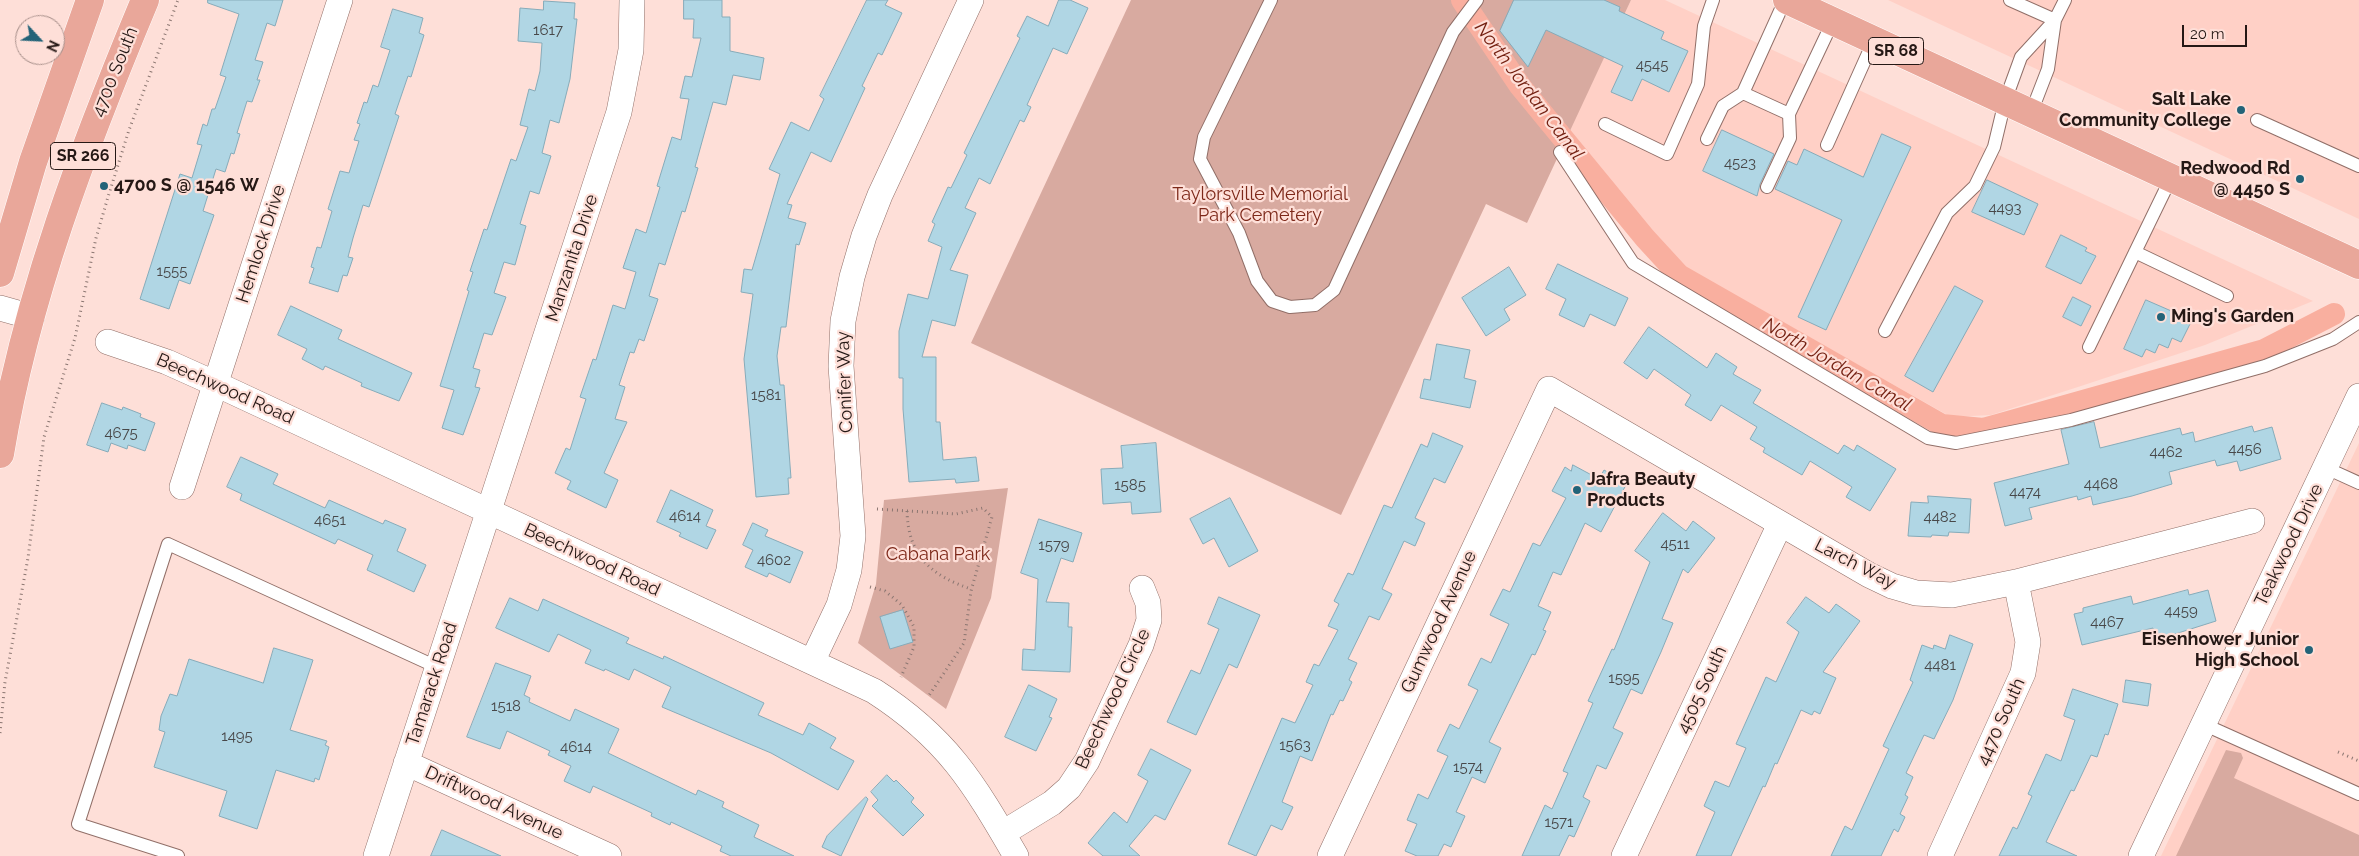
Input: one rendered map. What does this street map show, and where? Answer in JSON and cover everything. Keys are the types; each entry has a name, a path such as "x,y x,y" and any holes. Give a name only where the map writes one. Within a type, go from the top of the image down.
{"main road":[{"name":"SR 266","path":"0,273 33,162 90,0"},
{"name":"4700 South","path":"32,316 84,152 144,0"},
{"name":"SR 68","path":"1786,0 2359,265"},
{"name":"SR 266","path":"0,454 14,384 32,316"}],"street":[{"name":"Hemlock Drive","path":"182,487 340,0"},
{"name":"Manzanita Drive","path":"489,512 619,112 631,50 632,0"},
{"name":"Conifer Way","path":"812,662 839,605 849,570 854,536 841,366 843,321 852,277 864,236 880,195 971,0"},
{"path":"0,308 32,316"},
{"name":"Beechwood Road","path":"108,342 167,362 216,384 874,691 921,724 945,748 966,774 1016,856"},
{"name":"Larch Way","path":"1549,389 1869,575 1892,586 1916,592 1952,595 2016,582 2252,521"},
{"name":"Gumwood Avenue","path":"1330,856 1549,389"},
{"name":"Teakwood Drive","path":"2141,856 2359,396"},
{"name":"Tamarack Road","path":"376,856 489,512"},
{"name":"4505 South","path":"1624,856 1780,524"},
{"name":"4470 South","path":"1940,856 2023,673 2028,642 2016,582"},
{"name":"Beechwood Circle","path":"1003,833 1052,803 1074,782 1086,761 1141,645 1148,620 1148,603 1142,588"},
{"name":"Driftwood Avenue","path":"406,762 609,856"}],"lane":[{"path":"1271,0 1204,137 1200,159 1239,232 1257,281 1272,301 1290,307 1314,305 1334,290 1453,32 1477,0"},
{"path":"1606,124 1667,154 1698,84 1704,26 1713,0"},
{"path":"1707,138 1723,106 1743,93 1786,0"},
{"path":"2010,0 2055,20"},
{"path":"2031,113 2048,69 2055,20 2064,0"},
{"path":"1885,331 1947,213 1975,186 1994,146 2005,101 2021,57 2055,20"},
{"path":"1767,187 1790,138 1789,114 1833,21"},
{"path":"1827,144 1874,40"},
{"path":"1743,93 1789,114"},
{"path":"2257,120 2359,166"},
{"path":"1560,152 1632,263 1928,438 1956,443 2071,420 2265,366 2333,339 2359,322"},
{"path":"2089,348 2171,178"},
{"path":"2135,252 2227,296"},
{"path":"2326,468 2359,483"},
{"path":"178,856 78,824 168,544 439,668"},
{"path":"2203,724 2359,794"}],"path":[{"path":"0,733 5,682 28,558 44,437 75,338 96,238 128,130 178,0"},
{"path":"877,510 956,514 982,508 992,517 972,589 964,643 928,697"},
{"path":"907,511 913,544 928,568 952,582 972,589"},
{"path":"870,587 886,591 902,605 914,627 914,647 900,676"},
{"path":"2338,752 2359,762"}],"shaded area":[{"path":"1631,0 1665,0 2313,301 2205,345 1991,415 1951,417 1677,263 1569,131"},
{"name":"Salt Lake Community College","path":"1888,0 2359,0 2359,219"},
{"name":"Eisenhower Junior High School","path":"2359,443 2359,856 2161,856"}],"green space":[{"name":"Taylorsville Memorial Park Cemetery","path":"1131,0 1631,0 1527,223 1486,204 1341,515 971,343"},
{"name":"Cabana Park","path":"1008,488 991,598 946,709 858,643 876,584 884,500"},
{"path":"2226,750 2241,753 2243,758 2234,778 2359,835 2359,856 2176,856"}],"building":[{"path":"208,0 283,0 275,26 267,23 255,60 263,62 257,80 260,80 252,102 247,101 237,133 240,134 234,154 231,153 225,172 216,169 203,211 214,215 190,284 179,280 169,309 140,299 180,174 192,178 202,145 197,144 203,124 207,126 226,77 220,75 239,14 208,3"},
{"path":"684,0 722,0 722,17 730,17 730,51 764,58 760,80 733,75 726,105 713,102 695,167 698,168 685,212 682,211 665,265 659,263 649,296 658,299 644,341 639,339 634,353 630,352 619,385 625,387 615,419 627,422 604,473 618,480 606,508 567,489 571,481 555,473 566,448 570,450 586,399 580,397 593,359 596,360 613,305 625,309 636,272 623,268 636,229 646,233 660,187 657,186 672,137 681,140 689,99 680,98 685,76 692,77 701,38 693,38 694,19 684,19"},
{"path":"867,0 888,0 885,5 902,13 882,55 878,53 862,86 865,88 831,162 811,152 787,204 792,205 788,218 806,223 799,245 796,244 786,327 781,327 777,356 780,385 784,385 791,478 788,478 789,494 756,497 744,359 753,294 741,292 744,269 752,270 780,174 769,169 791,122 809,131 824,99 820,96"},
{"path":"1059,0 1070,0 1088,8 1067,54 1053,48 1027,105 1031,107 1024,122 1020,120 990,184 979,178 965,208 976,213 950,270 968,275 955,326 932,320 922,357 936,357 936,422 940,422 943,460 976,457 979,481 956,483 955,479 909,482 903,409 903,378 899,378 899,331 908,294 928,299 942,247 928,241 935,224 932,222 948,187 951,188 967,155 964,153 1020,38 1017,36 1027,16 1048,26"},
{"path":"1514,0 1604,0 1620,7 1619,11 1664,32 1661,39 1688,51 1669,92 1642,79 1632,101 1611,92 1623,66 1546,30 1528,67 1500,31"},
{"path":"544,1 575,3 574,19 577,19 570,79 559,123 550,120 542,153 551,156 539,194 530,191 520,224 526,226 515,265 504,262 494,293 506,297 492,335 484,333 473,368 480,370 475,387 480,388 463,435 442,428 454,390 440,386 469,291 467,290 473,272 470,271 484,229 487,230 511,159 516,161 528,127 520,125 529,89 535,91 540,71 542,43 518,41 520,8 543,10"},
{"path":"393,9 423,18 419,33 424,35 411,77 408,76 395,114 399,116 369,207 363,205 348,257 353,258 347,276 343,275 338,292 309,283 314,268 311,267 317,247 321,248 332,211 328,209 340,171 349,173 359,141 354,140 360,124 357,123 364,102 367,103 373,85 378,87 390,50 381,47"},
{"path":"1722,130 1774,154 1760,184 1757,196 1703,171"},
{"path":"1882,134 1911,147 1826,330 1798,317 1842,220 1775,189 1788,161 1797,165 1804,149 1863,177"},
{"path":"1987,180 2038,204 2024,235 1972,212"},
{"path":"2061,235 2087,248 2085,251 2096,256 2081,284 2046,267"},
{"path":"1558,264 1628,298 1615,326 1590,314 1584,327 1559,315 1566,299 1546,289"},
{"path":"1509,267 1526,295 1504,309 1510,320 1486,336 1462,298"},
{"path":"1955,286 1983,301 1933,392 1905,376"},
{"path":"2073,297 2091,306 2081,326 2063,317"},
{"name":"Ming's Garden","path":"2146,300 2192,320 2181,342 2172,338 2168,348 2159,344 2155,353 2146,349 2142,357 2124,349"},
{"path":"291,306 342,330 338,339 412,373 399,401 361,386 362,383 325,366 323,370 302,359 307,349 278,335"},
{"path":"1649,327 1707,368 1716,353 1737,367 1733,374 1761,390 1753,403 1838,454 1844,445 1854,451 1857,445 1896,469 1870,511 1846,497 1852,487 1810,461 1802,475 1763,452 1765,448 1750,439 1757,427 1721,405 1711,421 1685,405 1691,395 1654,369 1647,379 1624,363"},
{"path":"1437,344 1470,350 1464,378 1476,381 1470,408 1420,398 1424,379 1430,380"},
{"path":"102,403 122,410 123,407 141,414 140,417 155,423 145,451 128,445 127,449 111,443 108,452 87,445"},
{"path":"2094,422 2100,448 2180,428 2182,435 2193,432 2195,442 2252,426 2254,432 2272,427 2281,459 2240,471 2237,461 2217,466 2215,460 2169,472 2172,484 2093,505 2091,496 2078,500 2077,496 2029,508 2032,519 2005,526 1994,483 2069,464 2061,430"},
{"path":"1433,433 1463,446 1445,483 1434,478 1415,518 1425,523 1415,546 1404,541 1382,589 1392,594 1379,620 1369,616 1348,659 1357,663 1349,680 1352,682 1343,701 1340,700 1333,715 1331,714 1312,761 1300,756 1282,802 1293,807 1282,830 1271,825 1256,856 1228,844 1282,718 1295,723 1313,685 1306,682 1314,664 1319,666 1338,630 1328,626 1339,604 1334,601 1348,573 1353,575 1384,505 1392,508 1421,444 1427,447"},
{"path":"1156,443 1161,512 1132,514 1131,502 1103,504 1101,469 1123,468 1121,446"},
{"path":"241,457 278,474 273,484 325,508 329,500 383,524 385,520 406,529 397,551 426,565 414,592 367,570 373,555 338,539 335,544 240,500 242,494 227,487"},
{"path":"1573,465 1599,479 1604,470 1627,483 1601,532 1585,523 1561,575 1553,572 1538,606 1551,612 1543,630 1546,631 1535,655 1532,654 1489,742 1501,748 1485,783 1472,777 1456,812 1465,816 1451,847 1444,844 1438,856 1417,856 1405,851 1417,824 1407,820 1418,794 1428,799 1448,756 1437,751 1450,724 1459,729 1478,690 1468,685 1481,658 1491,663 1509,624 1490,615 1503,589 1510,592 1533,543 1540,546 1566,498 1552,491 1565,467 1571,471"},
{"path":"671,490 713,510 706,526 716,530 707,549 679,536 681,533 657,522"},
{"path":"1928,496 1971,499 1969,533 1949,532 1948,536 1932,535 1931,537 1908,536 1911,502 1928,503"},
{"path":"1230,498 1258,551 1229,567 1214,538 1203,544 1190,519"},
{"path":"1663,513 1686,531 1693,521 1715,538 1688,573 1683,569 1662,619 1673,623 1642,694 1631,689 1613,728 1623,733 1606,769 1597,765 1583,797 1590,801 1574,837 1569,835 1559,856 1522,856 1545,805 1552,809 1568,773 1563,771 1593,703 1588,701 1612,649 1614,650 1650,562 1635,551"},
{"path":"1039,519 1082,533 1073,562 1061,558 1046,602 1069,603 1068,627 1072,627 1070,672 1022,670 1023,649 1035,650 1038,579 1021,573"},
{"path":"753,523 768,530 765,536 803,552 790,583 769,573 767,577 745,567 753,550 743,545"},
{"path":"2188,590 2189,595 2208,590 2216,621 2156,640 2153,628 2082,645 2074,614 2083,612 2083,608 2131,596 2133,604"},
{"path":"1219,597 1260,615 1237,668 1229,664 1196,735 1167,722 1191,670 1200,674 1219,629 1208,624"},
{"path":"1806,597 1829,613 1836,604 1860,621 1823,672 1836,678 1820,714 1814,711 1812,715 1801,710 1777,764 1775,763 1765,787 1763,786 1731,856 1696,856 1715,812 1704,806 1715,781 1729,787 1746,748 1736,744 1766,677 1776,682 1799,632 1787,623"},
{"path":"510,598 538,611 543,599 629,638 626,643 663,659 664,656 764,703 758,715 803,735 809,723 836,738 830,748 854,761 838,790 771,753 662,707 671,687 634,669 629,680 605,669 604,671 585,663 591,650 558,634 549,652 496,628"},
{"path":"903,610 913,642 890,649 880,617"},
{"path":"1950,635 1973,644 1953,700 1934,739 1924,735 1906,773 1913,777 1905,795 1908,797 1900,814 1905,817 1898,832 1894,829 1881,856 1831,856 1845,826 1852,830 1889,749 1883,746 1913,682 1910,680 1922,645 1933,649 1934,645 1945,649"},
{"path":"274,648 313,660 290,730 327,741 325,745 329,747 319,780 315,778 314,782 276,770 257,829 219,816 227,791 154,767 165,732 159,730 161,716 170,694 177,696 189,659 263,683"},
{"path":"496,663 531,676 524,695 530,698 529,702 570,721 575,709 619,729 608,753 696,795 698,790 724,802 722,807 759,825 754,837 794,856 731,856 720,851 722,846 671,822 670,825 651,816 652,813 593,786 590,793 564,781 571,766 548,755 550,751 507,731 500,749 467,737"},
{"path":"2126,680 2151,684 2148,706 2123,702"},
{"path":"1029,685 1057,699 1049,717 1052,718 1036,751 1005,737"},
{"path":"2073,689 2118,704 2108,735 2105,734 2097,757 2091,755 2074,791 2071,790 2046,842 2077,856 1999,856 2013,827 2017,829 2032,796 2028,794 2046,754 2061,761 2075,720 2064,716"},
{"path":"1151,749 1191,770 1165,820 1155,815 1129,846 1140,856 1103,856 1088,843 1114,812 1127,823 1148,781 1138,775"},
{"path":"887,775 894,782 896,780 914,798 911,802 924,815 903,836 872,806 878,800 871,792"},
{"path":"866,797 868,799 841,856 822,847 827,836"},
{"path":"442,830 501,856 431,856"}],"waterway":[{"name":"North Jordan Canal","path":"1462,0 1520,86 1645,238 1679,275 1942,425 1983,429 2264,350 2334,314"}],"place":[{"name":"Salt Lake Community College","path":"2241,110"},
{"name":"Redwood Rd @ 4450 S","path":"2300,179"},
{"name":"4700 S @ 1546 W","path":"104,186"},
{"name":"Ming's Garden","path":"2161,317"},
{"name":"Jafra Beauty Products","path":"1577,490"},
{"name":"Eisenhower Junior High School","path":"2309,650"}]}
